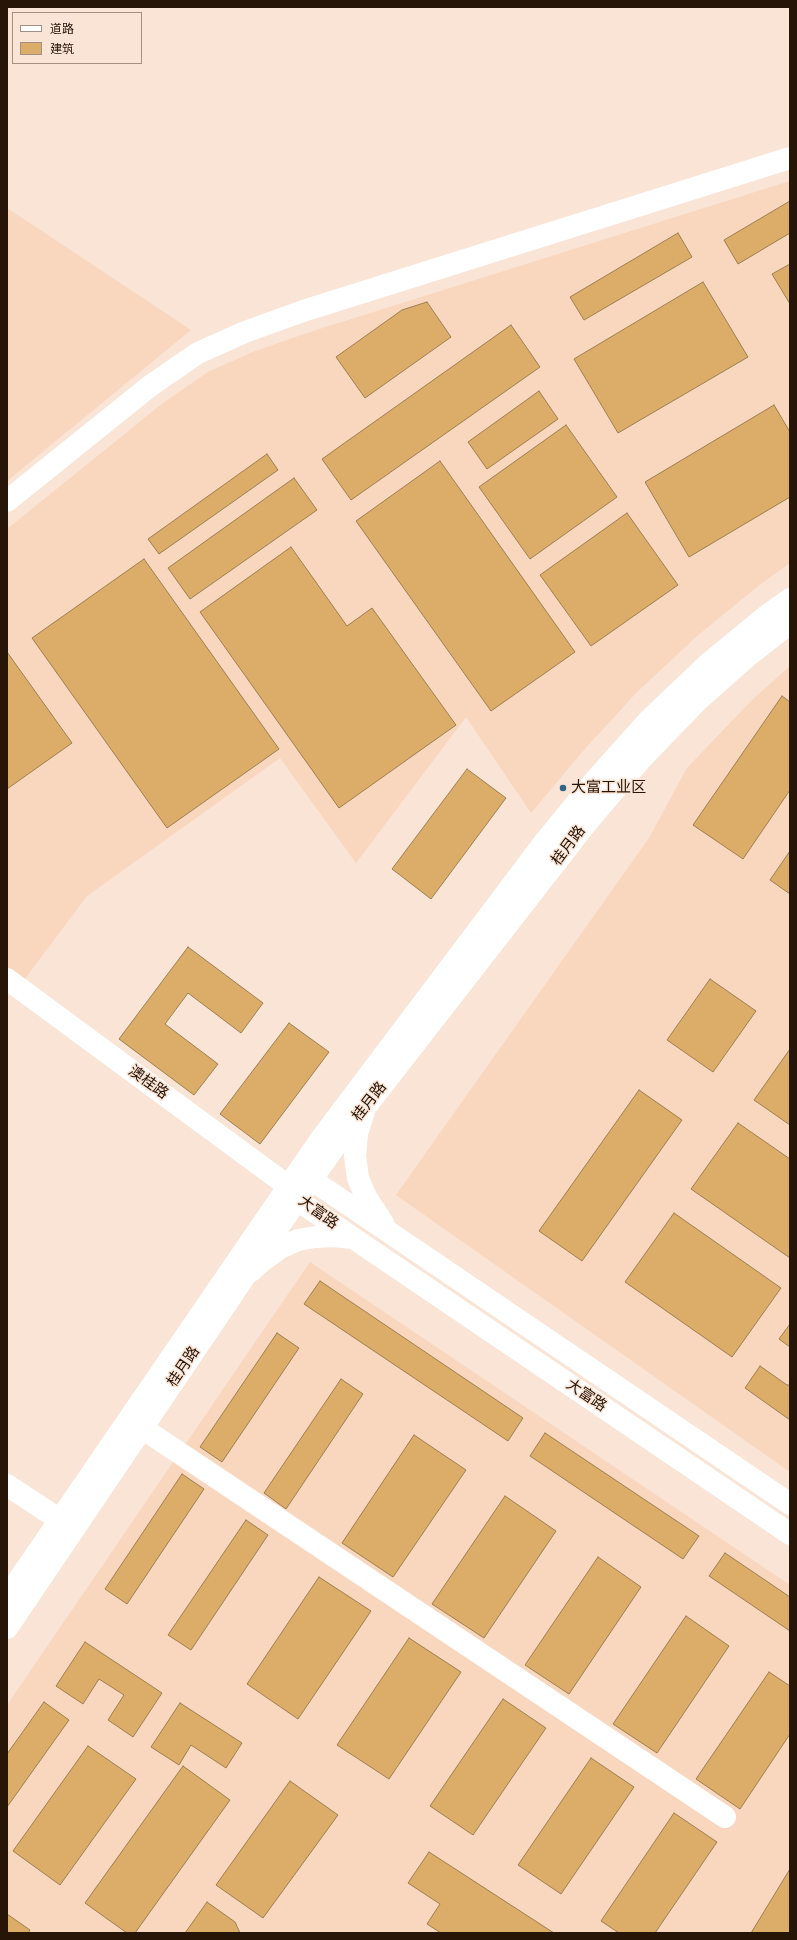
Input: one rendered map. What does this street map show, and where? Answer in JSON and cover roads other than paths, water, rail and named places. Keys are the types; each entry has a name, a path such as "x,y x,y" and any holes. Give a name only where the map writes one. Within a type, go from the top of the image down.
{"street":[{"path":"7,501 150,386 198,353 245,332 303,311 790,158"},
{"name":"桂月路","path":"7,1628 245,1276 293,1193 323,1136 524,869 597,778 648,721 708,664 765,617 790,599"},
{"name":"桂月路","path":"312,1180 365,1108 588,822 640,760 697,701 749,655 790,623"},
{"name":"澳桂路","path":"7,979 293,1193"},
{"path":"365,1108 357,1134 355,1156 358,1178 366,1198 378,1217 394,1236"},
{"name":"大富路","path":"790,1504 312,1180 293,1193 354,1239 790,1534"},
{"name":"桂月路","path":"7,1597 60,1520 293,1193"},
{"path":"245,1276 280,1248 298,1240 334,1236 354,1239"},
{"path":"419,1282 433,1262"},
{"path":"142,1428 725,1817"},
{"path":"7,1485 60,1520"}],"place":[{"name":"大富工业区","path":"563,788"}]}
